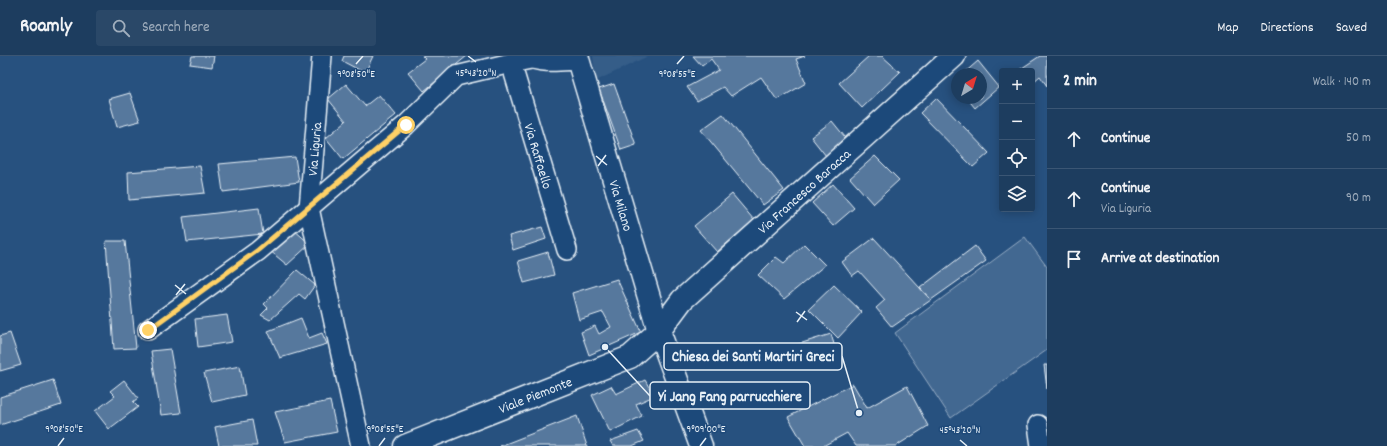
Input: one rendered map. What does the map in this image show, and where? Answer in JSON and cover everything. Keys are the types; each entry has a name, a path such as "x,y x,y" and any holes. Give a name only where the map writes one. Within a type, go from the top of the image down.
{"street":[{"name":"Via Liguria","path":"322,56 309,208 361,446"},
{"name":"Via Francesco Baracca","path":"659,331 682,300 954,56"},
{"path":"148,330 258,250 309,208 406,125 456,76 522,59 554,62 578,58"},
{"name":"Via Milano","path":"578,58 659,331 701,446"},
{"name":"Via Raffaello","path":"522,59 567,250"},
{"name":"Viale Piemonte","path":"405,446 630,357 659,331"},
{"path":"1038,425 1041,446"}],"shaded area":[{"path":"593,56 648,56 596,81"},
{"path":"1025,237 1047,267 1047,350 951,418 895,333"}],"building":[{"path":"192,56 214,56 212,67 190,64"},
{"path":"344,56 373,56 365,73 342,61"},
{"path":"422,56 467,56 424,91 408,72 425,59"},
{"path":"693,56 805,56 796,59 806,83 777,100 761,77 731,96 723,87 697,101 687,87 719,70 711,59 702,66"},
{"path":"869,56 882,56 900,72 862,108 839,83"},
{"path":"1040,56 1047,56 1047,86 1040,76 1035,80 1035,68 1022,68"},
{"path":"978,61 984,68 970,68"},
{"path":"987,72 999,87 987,98"},
{"path":"346,84 365,106 379,95 396,115 343,159 326,138 346,121 328,99"},
{"path":"614,84 636,145 621,150 599,89"},
{"path":"130,93 140,121 117,127 109,99"},
{"path":"936,98 989,153 973,167 920,113"},
{"path":"972,104 980,104 975,108"},
{"path":"723,114 784,190 763,205 701,130"},
{"path":"832,121 845,137 826,156 811,137"},
{"path":"875,156 899,180 873,204 850,178"},
{"path":"295,157 299,182 223,192 219,164"},
{"path":"200,166 205,193 129,200 128,172"},
{"path":"833,184 854,208 833,226 812,203"},
{"path":"732,194 754,220 717,252 694,226"},
{"path":"259,208 263,234 187,242 183,217"},
{"path":"542,227 546,239 513,250 509,236"},
{"path":"293,229 310,244 287,265 269,250"},
{"path":"874,238 931,300 892,327 876,308 885,300 859,271 852,276 842,262"},
{"path":"106,241 125,241 136,348 114,349"},
{"path":"804,244 825,265 784,299 758,275 776,257 784,263"},
{"path":"975,246 986,261 931,300 920,288"},
{"path":"548,252 554,275 524,283 518,261"},
{"path":"297,270 315,285 305,299 299,294 270,320 261,315 268,308 264,304"},
{"path":"617,279 641,332 589,355 581,332 595,326 599,334 611,327 603,312 579,320 572,293"},
{"path":"834,285 862,312 838,338 809,309"},
{"path":"227,315 232,342 198,347 195,319"},
{"path":"301,318 309,338 322,333 327,344 280,358 268,331"},
{"path":"10,333 21,365 0,371 0,336"},
{"path":"831,334 836,351 786,365 783,349"},
{"path":"170,349 181,413 161,415 151,351"},
{"path":"1044,365 1047,365 1047,389"},
{"path":"240,366 245,395 212,402 204,373"},
{"path":"53,380 61,405 0,425 0,397"},
{"path":"124,380 138,398 133,402 138,407 109,429 95,411 115,396 110,391"},
{"path":"645,380 654,396 636,404 642,416 610,432 592,395 611,386 616,394"},
{"path":"853,384 867,408 907,386 928,426 896,446 856,446 847,433 823,446 805,446 788,417"},
{"path":"330,401 337,432 285,442 275,412"},
{"path":"577,416 587,446 500,446"},
{"path":"252,420 257,446 219,446 215,427"},
{"path":"638,431 644,441 632,446 613,446 610,441"}],"place":[{"name":"Yi Jang Fang parrucchiere","path":"605,347"},
{"name":"Chiesa dei Santi Martiri Greci","path":"859,413"}],"route":[{"path":"148,330 258,250 406,125"}]}
